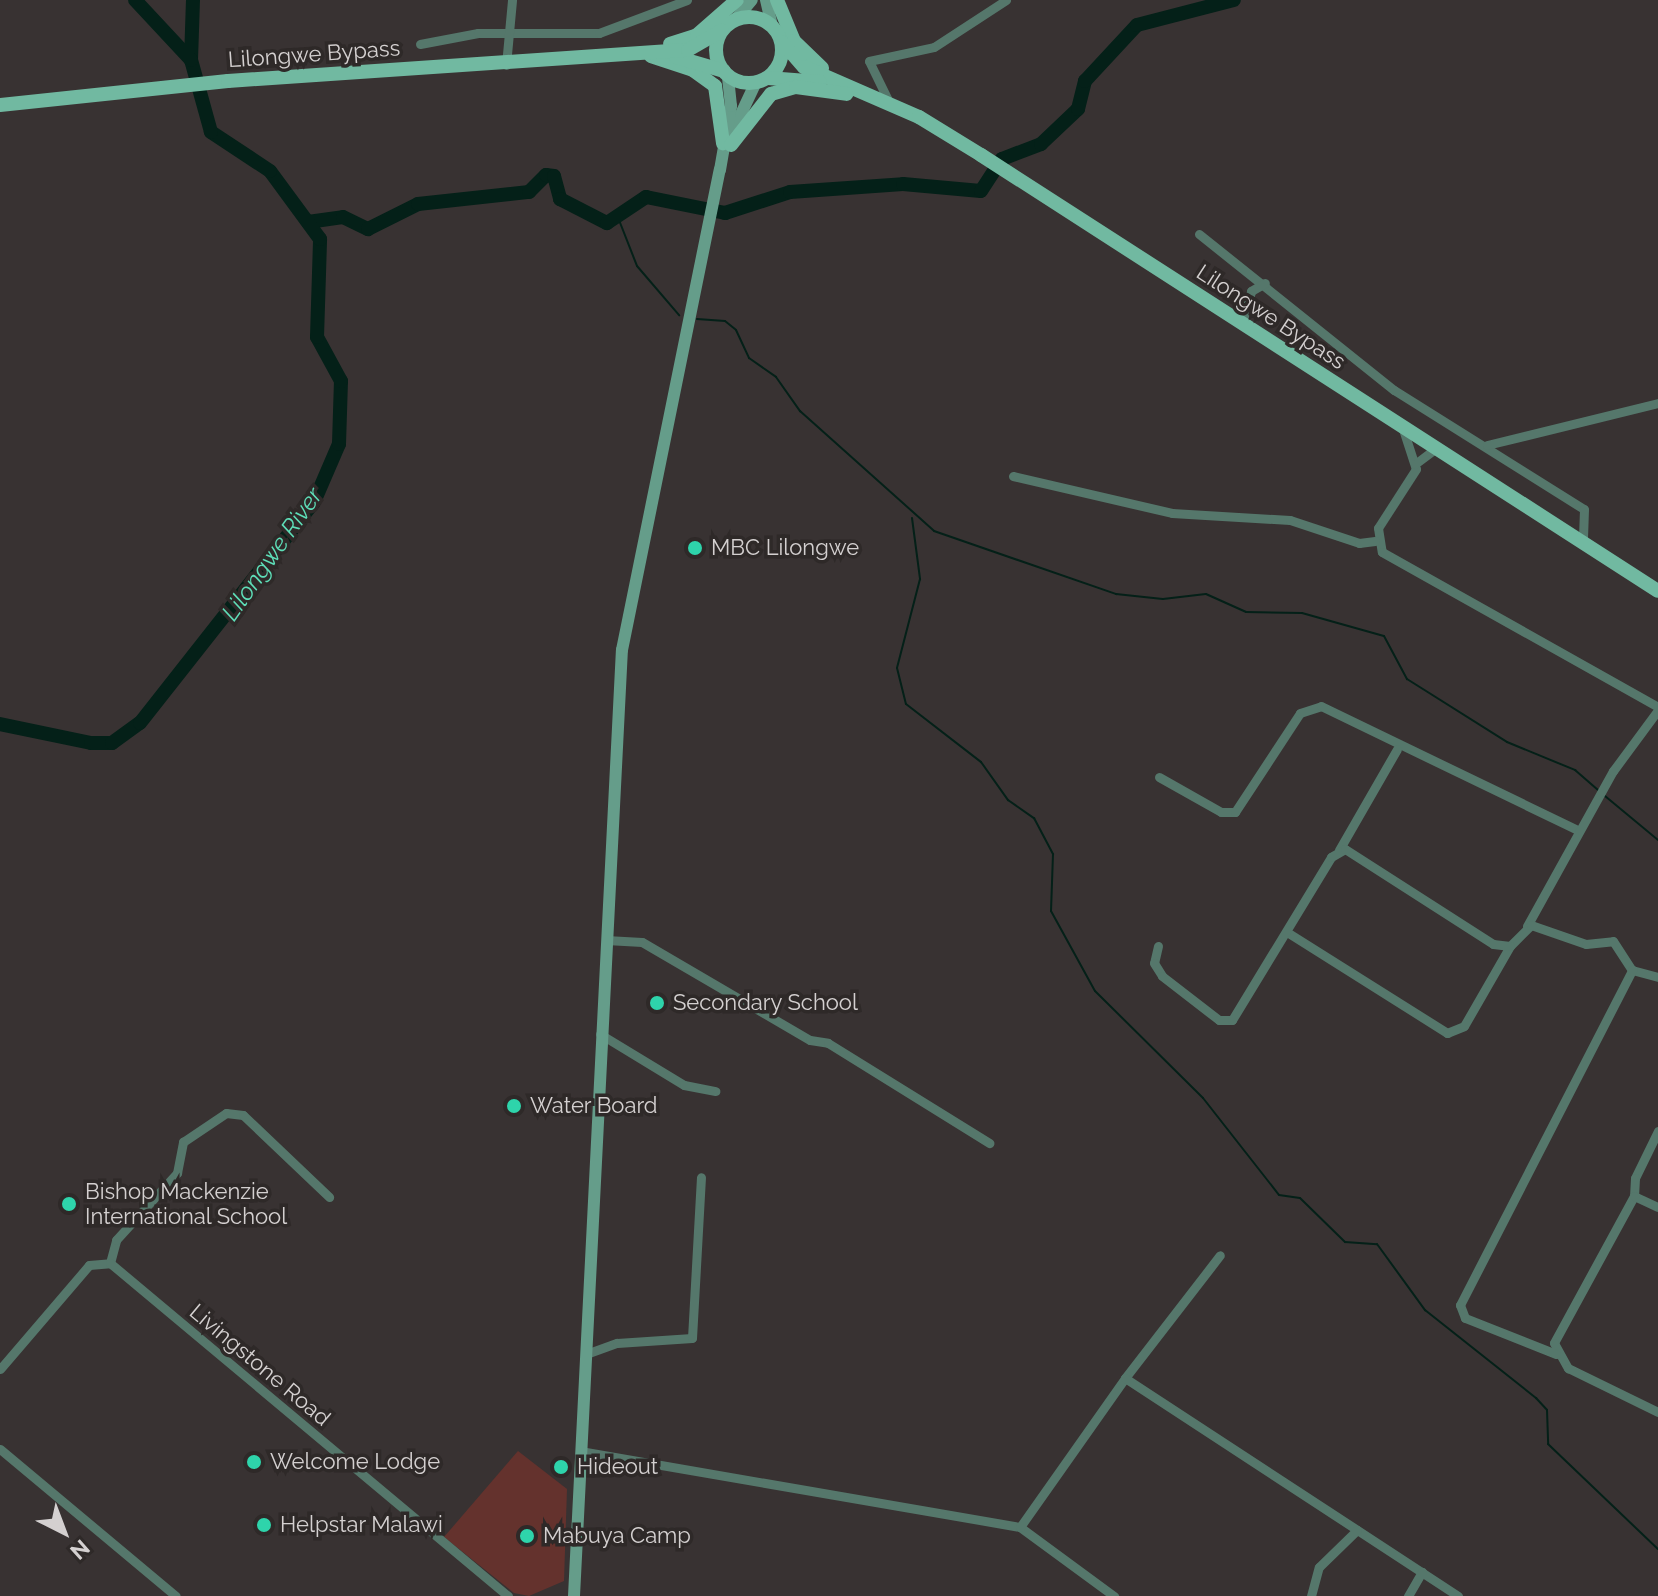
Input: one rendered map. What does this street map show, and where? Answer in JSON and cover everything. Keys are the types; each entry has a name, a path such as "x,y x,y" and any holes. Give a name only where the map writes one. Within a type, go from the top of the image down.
{"main road":[{"path":"651,53 697,35 737,0"},
{"path":"727,144 726,74 716,51 722,30 752,0"},
{"path":"574,1596 600,1034 623,636 707,225 727,144 762,80 781,62 782,42 772,25 766,0"},
{"path":"777,0 800,49 850,87"},
{"path":"735,20 755,17 772,25"},
{"name":"Lilongwe Bypass","path":"0,105 228,81 651,53 697,48 722,30"},
{"name":"Lilongwe Bypass","path":"782,42 804,67 890,103 981,155 1658,591"},
{"path":"651,53 693,70 715,86 727,144"},
{"name":"Lilongwe Bypass","path":"651,53 701,60 726,74"},
{"path":"726,74 762,80"},
{"name":"Lilongwe Bypass","path":"762,80 801,77 850,87"},
{"path":"727,144 756,106 783,89 820,87 890,103"}],"street":[{"path":"506,65 506,34 512,0"},
{"path":"420,44 506,34 599,33 687,0"},
{"path":"890,103 873,82 869,61 934,47 1006,0"},
{"path":"1199,234 1265,283 1394,390 1487,445 1584,509 1583,543"},
{"path":"1244,316 1251,291 1265,283"},
{"path":"1487,445 1658,403"},
{"path":"1402,426 1415,464"},
{"path":"1375,541 1415,464 1436,448"},
{"path":"1013,476 1172,513 1290,520 1359,543 1375,541"},
{"path":"1290,934 1447,1033 1464,1026 1510,946 1527,926 1578,830 1658,709 1537,633 1388,556 1375,541"},
{"path":"1159,777 1221,812 1235,812 1300,713 1315,705 1397,749 1578,830"},
{"path":"1158,946 1154,963 1162,976 1226,1022 1237,1017 1290,934 1397,749"},
{"path":"1339,850 1358,854 1493,944 1510,946"},
{"path":"1527,926 1586,944 1613,941 1632,970 1658,977"},
{"path":"606,940 642,942 810,1040 828,1043 989,1143"},
{"path":"1632,970 1460,1305 1465,1318 1556,1354 1568,1368 1658,1412"},
{"path":"600,1034 684,1085 715,1091"},
{"path":"0,1369 89,1265 110,1263 116,1240 177,1173 183,1142 226,1113 243,1115 329,1197"},
{"path":"1556,1354 1559,1325 1634,1196 1635,1178 1658,1131"},
{"path":"586,1354 617,1343 692,1338 701,1177"},
{"path":"1634,1196 1658,1207"},
{"path":"1020,1527 1125,1378 1220,1255"},
{"name":"Livingstone Road","path":"110,1263 508,1596"},
{"path":"1125,1378 1458,1596"},
{"path":"0,1449 176,1596"},
{"path":"580,1451 1020,1527 1114,1596"},
{"path":"1311,1596 1319,1567 1357,1530"},
{"path":"1408,1596 1422,1572"}],"shaded area":[{"path":"518,1451 567,1489 564,1581 529,1596 514,1593 444,1537"}],"waterway":[{"name":"Lilongwe River","path":"0,724 91,743 112,743 140,723 314,502 339,444 341,381 317,337 320,239 270,171 211,132 191,60 135,0"},
{"path":"191,60 193,0"},
{"path":"308,222 343,217 368,229 418,204 529,192 546,175 554,176 560,199 607,223 646,197 725,213 790,192 903,184 981,191 1002,159 1041,144 1078,109 1085,81 1137,25 1234,0"},
{"path":"619,220 637,266 679,315"},
{"path":"697,319 725,321 736,330 749,358 776,377 800,411 934,531 1116,594 1163,599 1206,594 1246,612 1302,613 1384,636 1407,679 1507,742 1575,770 1599,791"},
{"path":"912,518 920,579 897,668 906,704 981,762 1008,800 1034,818 1053,854 1051,911 1095,991 1203,1098 1279,1195 1300,1198 1345,1242 1377,1244 1425,1310 1536,1398 1547,1410 1548,1444 1658,1549"},
{"path":"1605,796 1658,840"}],"place":[{"name":"MBC Lilongwe","path":"695,548"},
{"name":"Secondary School","path":"657,1003"},
{"name":"Water Board","path":"514,1106"},
{"name":"Bishop Mackenzie International School","path":"69,1204"},
{"name":"Welcome Lodge","path":"254,1462"},
{"name":"Hideout","path":"561,1467"},
{"name":"Helpstar Malawi","path":"264,1525"},
{"name":"Mabuya Camp","path":"527,1536"}]}
